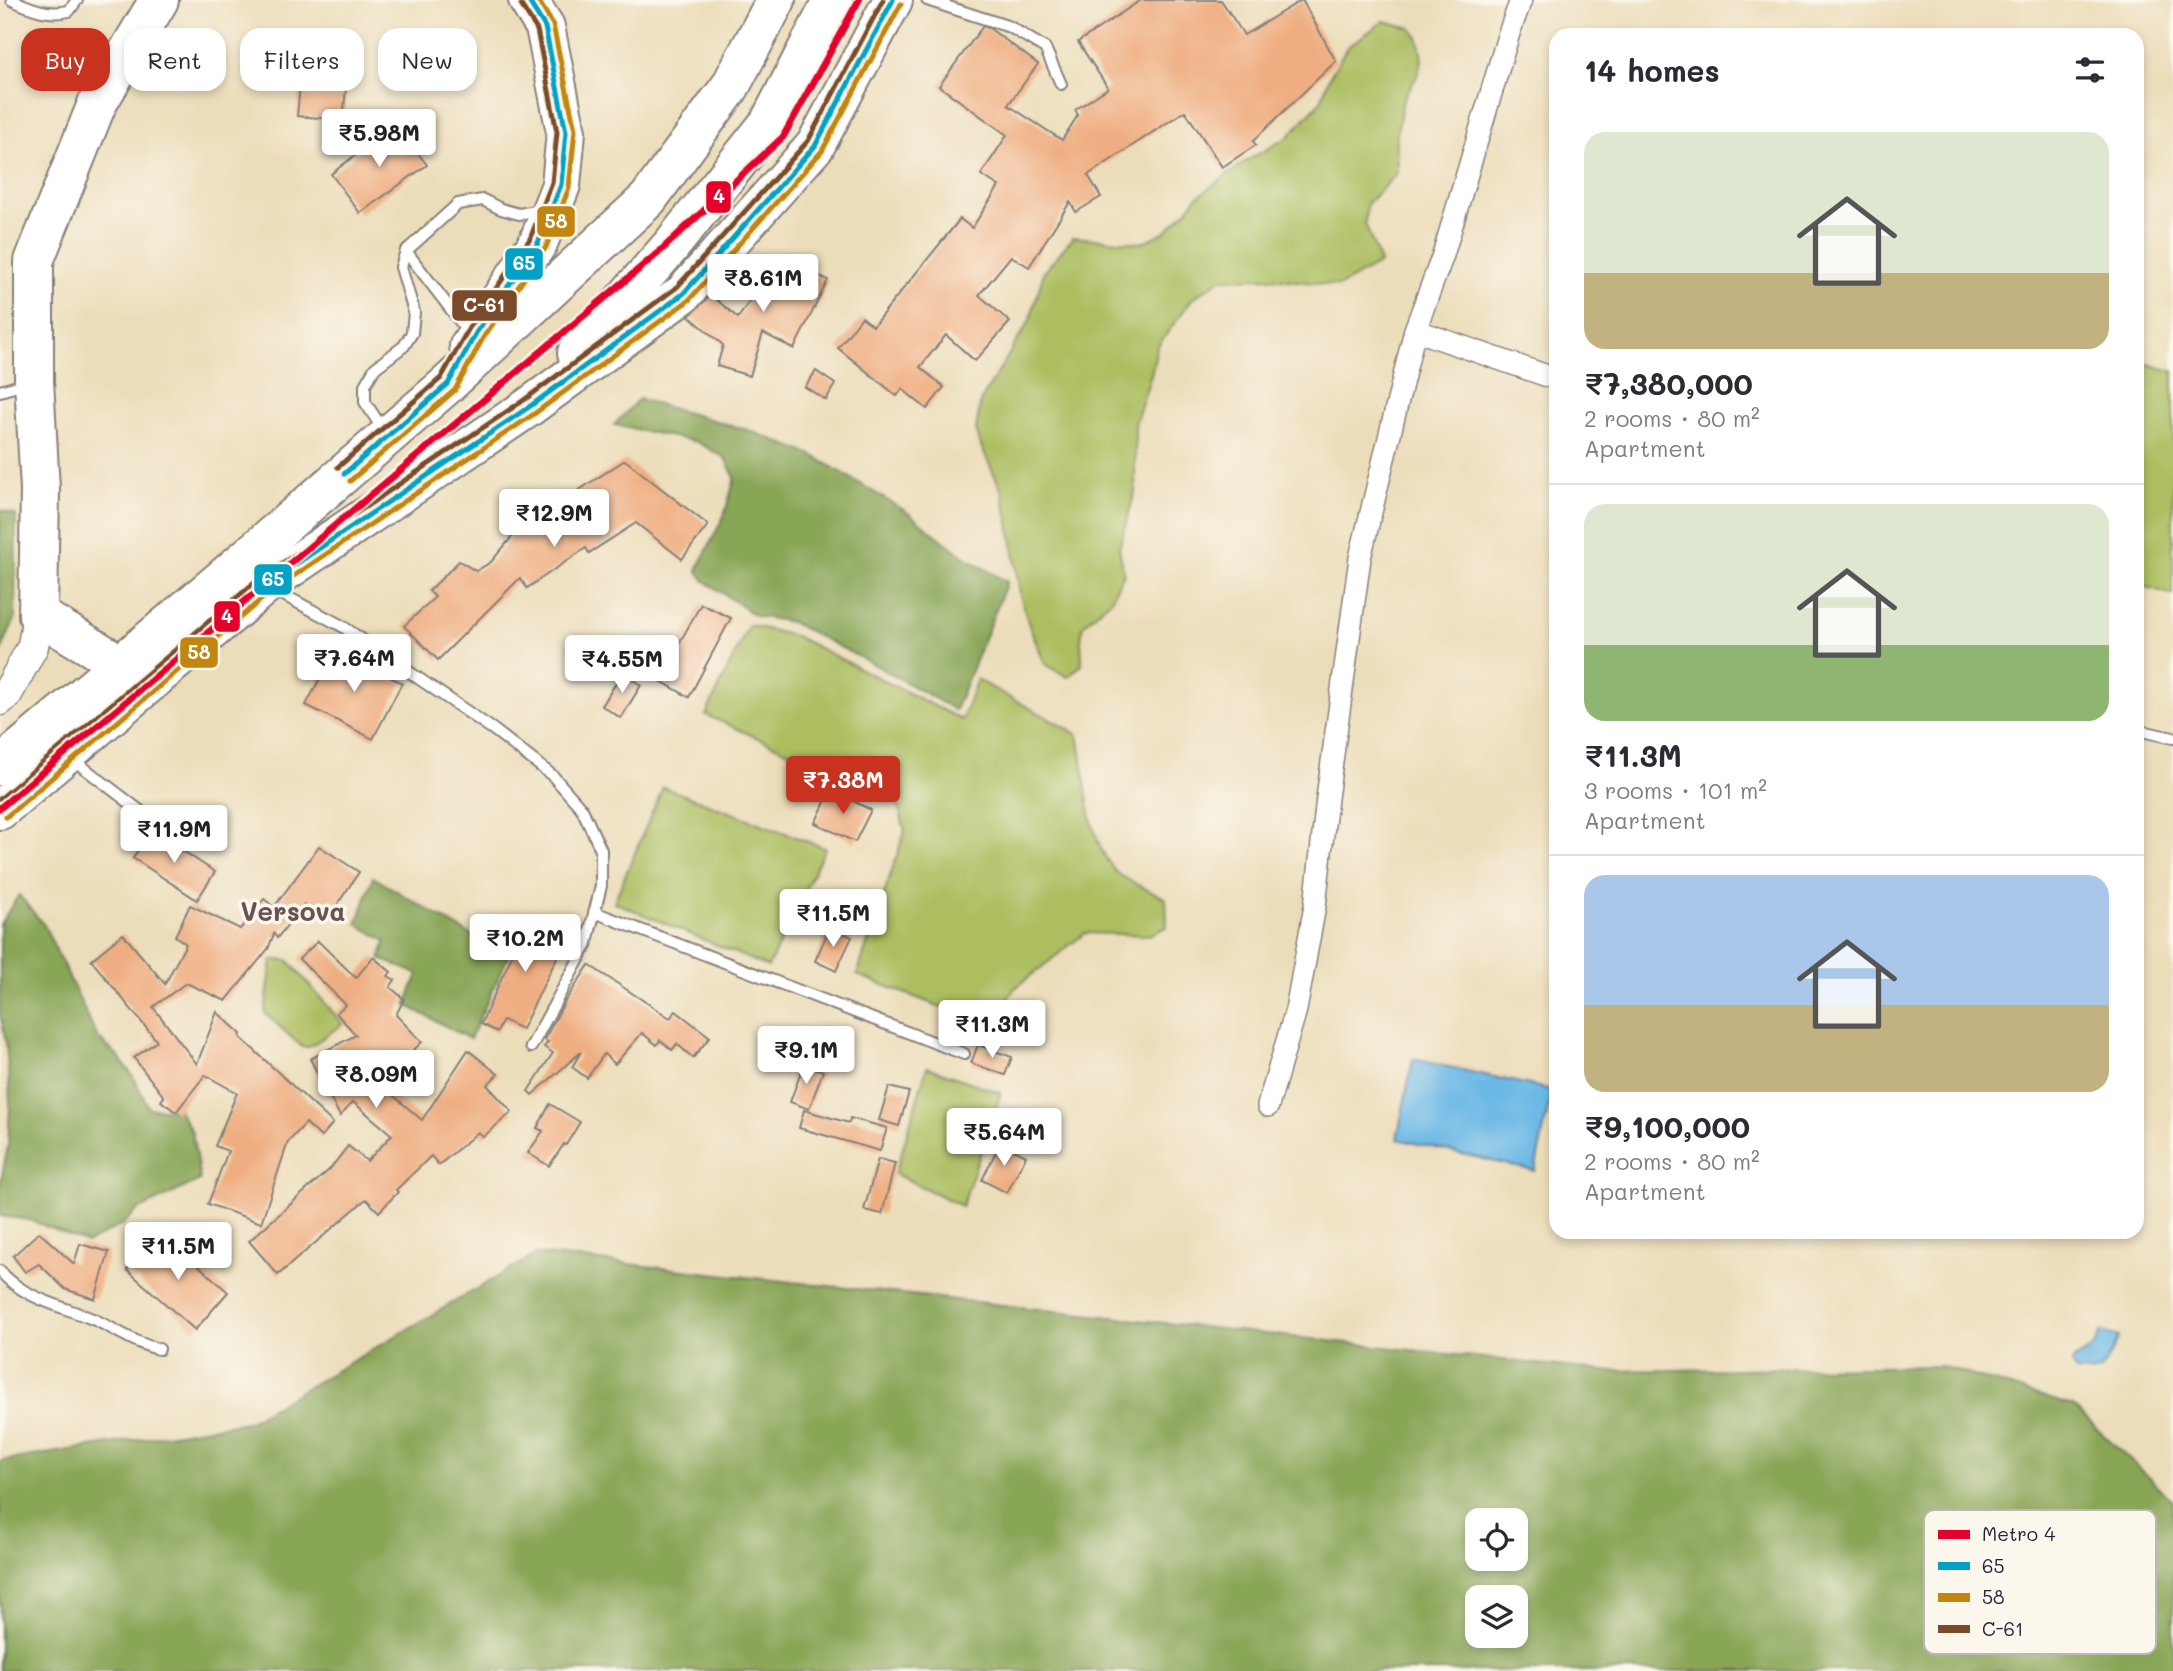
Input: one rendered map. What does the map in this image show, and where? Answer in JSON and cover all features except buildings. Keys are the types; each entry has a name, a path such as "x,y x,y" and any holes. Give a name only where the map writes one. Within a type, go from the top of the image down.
{"highway":[{"path":"120,664 38,615 40,489 17,386 34,261 97,104 159,0"},
{"path":"448,384 473,338 538,243 561,185 566,132 545,27 528,0"},
{"path":"0,766 448,384 648,199 730,87 776,0"},
{"path":"529,407 670,247 769,123 833,0"},
{"path":"0,810 265,585 529,407 683,294 815,146 893,0"}],"street":[{"path":"1268,1106 1296,1010 1315,906 1360,558 1415,330 1443,255 1521,0"},
{"path":"1415,330 1549,377"},
{"path":"0,700 7,694 33,646 38,615"}],"lane":[{"path":"12,0 39,12 57,14 69,11 77,0"},
{"path":"927,0 1010,27 1045,48 1061,84"},
{"path":"388,436 365,402 365,386 376,368 404,346 412,332 414,312 401,267 406,251 458,204 482,200 520,214 551,208"},
{"path":"406,251 473,338"},
{"path":"265,585 342,626 494,730 553,776 582,809 601,850 601,886 586,946 531,1047"},
{"path":"2144,732 2173,738"},
{"path":"66,754 181,842"},
{"path":"594,912 964,1054"},
{"path":"0,1270 10,1282 28,1293 95,1320 142,1345 159,1349"}],"green space":[{"path":"1384,21 1411,28 1418,37 1422,61 1416,78 1403,99 1396,138 1397,173 1367,204 1365,223 1380,263 1340,286 1271,278 1221,279 1193,298 1157,347 1135,424 1135,492 1119,548 1124,573 1111,600 1083,625 1082,664 1068,677 1045,664 1029,625 1020,595 1002,491 976,429 981,400 1030,320 1044,272 1073,237 1142,243 1165,232 1197,197 1246,161 1288,137 1321,101 1329,78 1347,47"},
{"path":"2144,363 2173,371 2173,595 2144,586"},
{"path":"639,399 751,431 812,455 907,512 962,555 1007,582 955,710 791,622 756,616 705,581 697,570 724,516 735,478 725,458 697,442 614,425"},
{"path":"0,510 16,515 15,619 0,653"},
{"path":"749,625 795,636 962,720 977,679 1078,735 1088,806 1104,856 1118,873 1166,899 1167,927 1149,935 1085,933 1014,989 994,1021 938,1006 857,975 905,831 898,805 821,766 706,715"},
{"path":"663,787 825,848 768,967 614,902"},
{"path":"373,877 508,957 470,1039 406,1005 418,974 380,959 386,941 357,924"},
{"path":"19,895 44,925 98,1038 118,1056 134,1078 149,1108 179,1110 192,1132 200,1180 138,1210 123,1224 87,1243 30,1220 0,1216 0,1185 8,1146 10,1102 6,1043 0,1014 0,924"},
{"path":"272,960 288,960 343,1024 309,1047 302,1047 265,1013"},
{"path":"927,1067 1001,1093 962,1206 895,1174"},
{"path":"537,1254 1603,1371 1941,1366 2073,1406 2173,1501 2173,1671 0,1671 0,1461 247,1422"}],"water":[{"path":"1413,1059 1549,1089 1549,1104 1535,1171 1397,1139"},
{"path":"2101,1332 2119,1337 2105,1365 2094,1372 2076,1372 2072,1362 2079,1355 2091,1350"}],"metro line":[{"name":"4","path":"0,808 658,253 783,137 859,0"}],"transit line":[{"name":"65","path":"344,474 448,384 476,333 538,243 561,185 566,132 545,27 528,0"},
{"name":"58","path":"350,481 455,390 483,338 546,247 569,188 575,130 553,25 538,0"},
{"name":"C-61","path":"0,799 260,578 524,400 677,287 808,141 883,0"},
{"name":"65","path":"0,810 265,585 529,407 683,294 815,146 893,0"},
{"name":"58","path":"6,817 270,592 534,414 689,300 822,151 901,4"},
{"name":"C-61","path":"338,467 441,378 469,328 530,239 552,183 557,132 537,30 521,5"}],"district":[{"name":"Versova","path":"293,912"}]}
